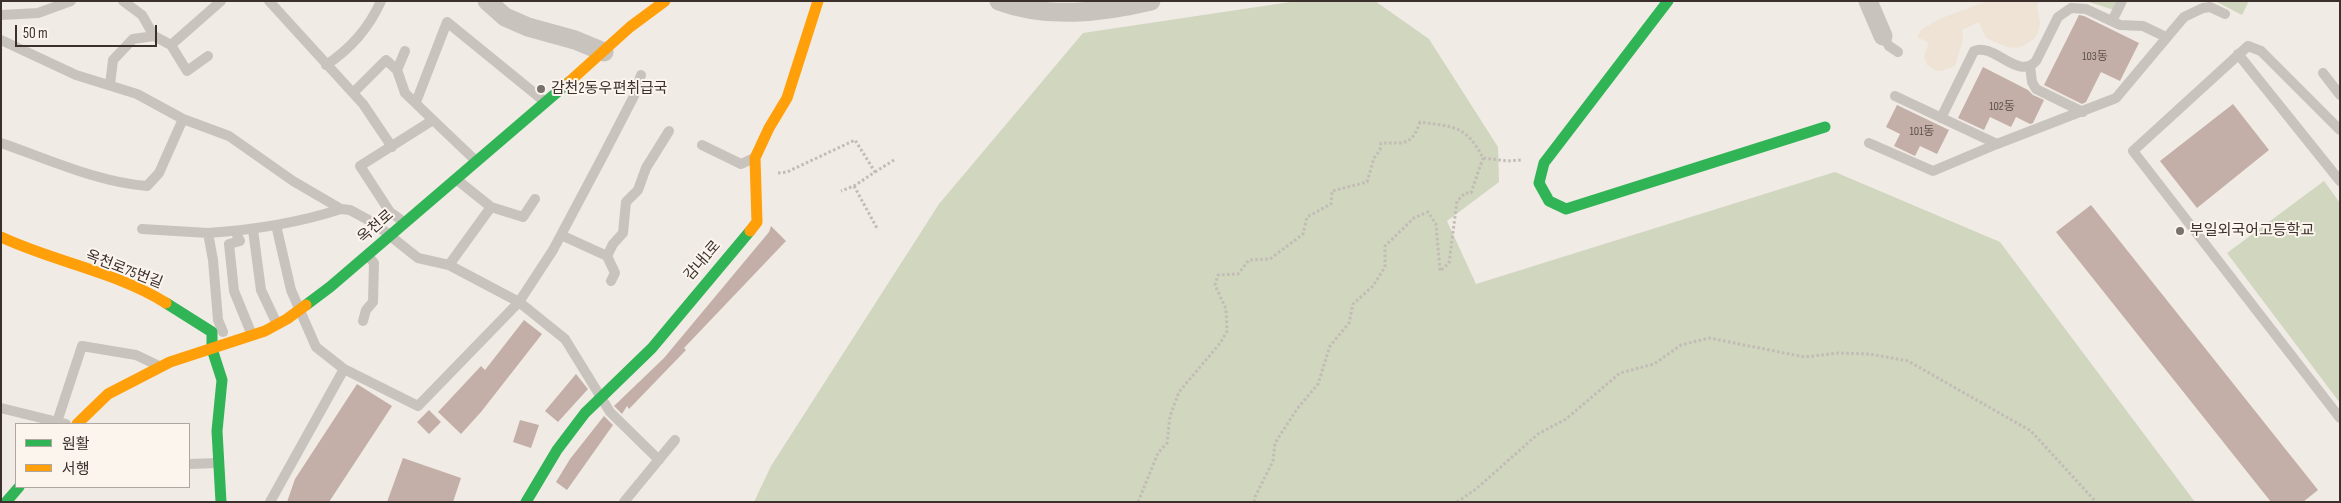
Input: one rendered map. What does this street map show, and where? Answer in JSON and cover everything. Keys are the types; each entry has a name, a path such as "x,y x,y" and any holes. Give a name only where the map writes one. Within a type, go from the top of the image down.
{"street":[{"path":"487,1 506,16 528,27 568,38 604,52"},
{"name":"옥천로","path":"78,423 108,394 160,366 252,336 277,325 299,310 330,287 604,52 630,27 665,1"},
{"name":"감내1로","path":"526,502 557,450 585,413 652,348 757,222 755,158 764,136 787,98 818,1"},
{"path":"999,1 1019,8 1057,12 1150,1"},
{"path":"1668,1 1544,163 1539,183 1549,200 1566,209 1825,127"},
{"path":"1868,1 1882,36"},
{"name":"옥천로75번길","path":"1,237 31,251 145,290 212,332 212,349 222,380 217,431 220,502"},
{"path":"6,502 18,488"}],"lane":[{"path":"1,15 38,13 71,1"},
{"path":"123,1 142,15 154,36 171,45 187,71 208,56"},
{"path":"171,45 221,1"},
{"path":"269,1 353,93 392,147"},
{"path":"326,65 338,57 370,25 382,1"},
{"path":"2112,21 2122,1"},
{"path":"1869,143 1933,171 2121,96 2166,37 2184,17 2197,9 2210,7 2225,14"},
{"path":"1941,118 1974,51 1984,49 2022,67 2030,66 2036,62 2058,17 2068,9 2081,8 2120,25 2143,26 2166,37"},
{"path":"416,102 446,22 544,102"},
{"path":"110,86 113,60 133,39 154,36"},
{"path":"1882,36 1889,46 1898,52"},
{"path":"1,40 76,74 137,94 184,119 229,136 293,181 341,209"},
{"path":"2340,130 2261,51 2248,46 2133,151 2340,418"},
{"path":"397,70 405,50"},
{"path":"2238,54 2340,182"},
{"path":"353,93 386,60 397,70 405,93 476,161"},
{"path":"2030,66 2032,82 2036,88 2083,112"},
{"path":"2323,73 2340,95"},
{"path":"276,225 292,290 316,347 344,369 418,406 520,302 561,235 634,96 641,75"},
{"path":"1895,96 1997,144"},
{"path":"1,143 99,177 147,186 159,173 184,119"},
{"path":"404,222 390,212 360,166 433,120"},
{"path":"607,256 613,244 622,233 626,202 638,190 646,168 669,131"},
{"path":"702,145 741,164 755,158"},
{"path":"455,178 491,207 523,217 534,198"},
{"path":"449,265 491,207"},
{"path":"142,229 208,233 253,230 341,209 350,210 390,234 418,258 449,265 520,302 564,339 610,412 659,460"},
{"path":"253,230 261,290 277,325"},
{"path":"235,231 240,241 230,244 234,291 252,336"},
{"path":"208,233 213,260 218,320 230,343"},
{"path":"561,235 607,256 615,273 611,281"},
{"path":"363,321 366,310 373,302 374,263 367,255"},
{"path":"1,408 61,423 82,346 136,355 160,366"},
{"path":"270,502 344,369"},
{"path":"624,502 675,440"},
{"path":"190,464 218,462"}],"path":[{"path":"1138,502 1158,453 1167,443 1170,416 1179,392 1221,342 1227,331 1226,309 1215,285 1218,275 1238,274 1249,260 1270,259 1303,234 1307,217 1331,204 1332,191 1367,182 1374,158 1380,150 1381,144 1406,143 1415,137 1420,122 1458,128 1474,141 1483,158 1470,193 1465,193 1457,201 1450,263 1440,272 1436,224 1428,212 1414,218 1385,246 1385,267 1373,286 1353,304 1349,323 1330,346 1318,384 1275,443 1273,461 1254,502"},
{"path":"755,174 787,172 855,140 875,172"},
{"path":"1483,158 1507,161 1548,158"},
{"path":"841,190 854,186 894,160"},
{"path":"854,186 878,230"},
{"path":"1457,502 1476,489 1538,434 1566,419 1620,372 1654,364 1681,345 1709,338 1781,354 1805,357 1838,353 1870,354 1908,361 2031,431 2096,502"}],"green space":[{"path":"1297,1 1375,1 1429,39 1498,147 1499,182 1447,221 1476,284 1835,172 2000,242 2195,502 754,502 771,466 939,204 1083,33"},
{"path":"2086,1 2119,1 2114,10"},
{"path":"2215,1 2249,1 2242,15"},
{"path":"2324,181 2340,203 2340,403 2227,253"}],"shaded area":[{"path":"1987,1 2039,1 2037,6 2040,24 2034,39 2023,46 2016,48 2007,47 1986,38 1979,22 1962,30 1963,39 1955,66 1936,71 1927,65 1924,57 1929,43 1917,37 1922,29 1942,18"}],"building":[{"path":"2079,15 2139,43 2120,81 2101,72 2086,102 2082,104 2044,85"},
{"path":"1983,67 2044,100 2033,123 2030,124 2016,117 2011,127 1990,117 1984,130 1958,118"},
{"path":"2233,104 2269,150 2197,208 2160,161"},
{"path":"1897,105 1949,130 1937,154 1920,146 1915,156 1894,146 1900,134 1886,127"},
{"path":"2091,205 2318,490 2303,502 2271,502 2056,232"},
{"path":"771,226 786,241 684,348 686,350 629,409 627,406 622,414 614,406 664,358 769,232"},
{"path":"524,320 542,334 481,412 461,434 438,412 481,366 485,370"},
{"path":"576,374 588,389 558,422 545,411"},
{"path":"357,384 392,406 329,502 287,502 295,479"},
{"path":"429,410 441,422 429,434 417,422"},
{"path":"604,416 613,425 567,490 556,482 570,459"},
{"path":"520,420 539,425 531,448 513,442"},
{"path":"403,458 461,478 453,502 387,502"}],"traffic: fast":[{"path":"1668,1 1544,163 1539,183 1549,201 1566,209 1825,127"},
{"path":"306,305 330,287 569,82"},
{"path":"526,502 557,450 585,413 652,348 750,231"},
{"path":"166,303 212,332 212,349 222,380 217,431 221,502"},
{"path":"6,502 18,488"}],"traffic: slow":[{"path":"569,82 630,27 665,1"},
{"path":"750,231 757,222 755,158 769,128 787,98 818,1"},
{"path":"1,237 21,246 127,283 166,303"},
{"path":"78,423 108,394 170,362 265,331 287,319 306,305"}],"place":[{"name":"감천2동우편취급국","path":"541,89"},
{"name":"부일외국어고등학교","path":"2180,231"}]}
